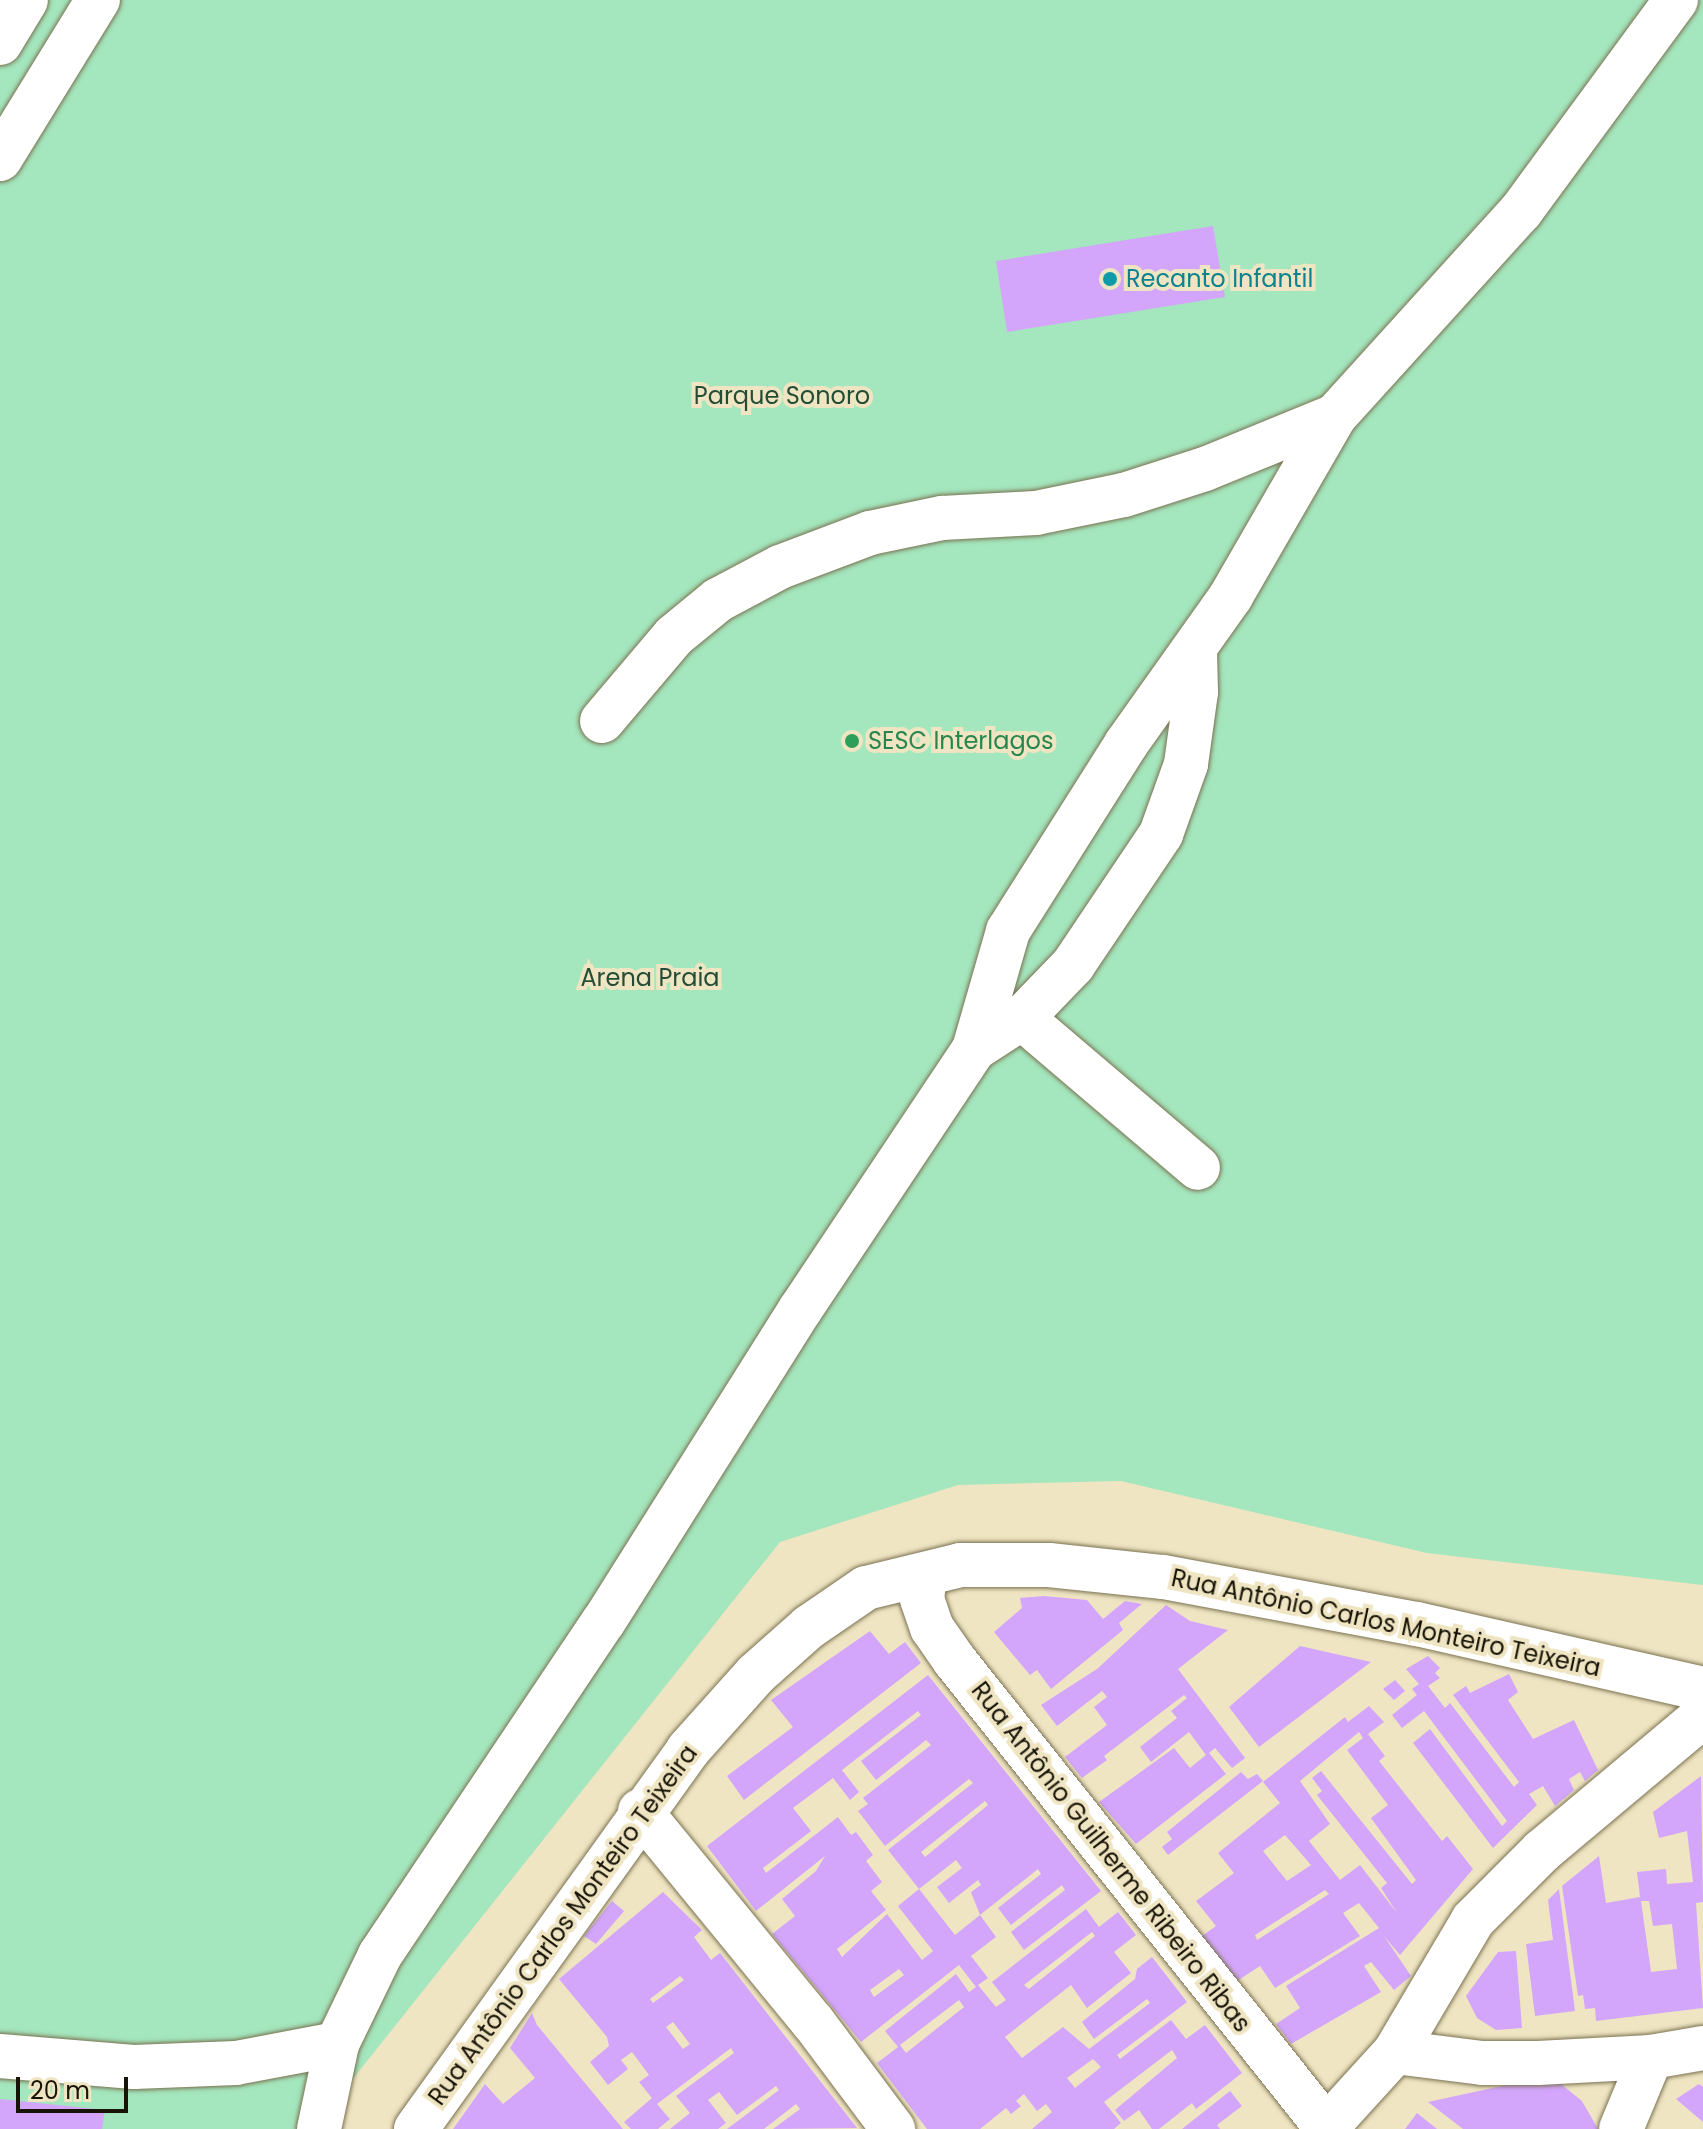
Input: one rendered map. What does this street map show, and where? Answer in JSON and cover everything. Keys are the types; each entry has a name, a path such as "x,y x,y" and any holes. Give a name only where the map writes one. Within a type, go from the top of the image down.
{"street":[{"path":"0,43 26,0"},
{"path":"0,159 98,0"},
{"path":"319,2129 337,2044 380,1955 604,1621 800,1310 974,1049 1008,931 1126,744 1195,650 1335,416 1521,211 1676,0"},
{"path":"602,721 674,636 718,600 780,567 870,533 928,521 1036,513 1124,495 1205,469 1335,416"},
{"path":"974,1049 1022,1018 1073,965 1161,834 1186,764 1196,692 1195,650"},
{"path":"1022,1018 1198,1168"},
{"name":"Rua Antônio Carlos Monteiro Teixeira","path":"416,2129 640,1811 756,1674 809,1627 866,1588 960,1565 1049,1565 1163,1577 1417,1624 1703,1689"},
{"name":"Rua Antônio Guilherme Ribeiro Ribas","path":"925,1575 922,1599 955,1661 1326,2128"},
{"path":"1326,2128 1395,2052 1473,1920 1542,1851 1703,1716"},
{"path":"640,1811 813,2022 893,2129"},
{"path":"0,2056 134,2067 236,2063 337,2044"},
{"path":"1395,2052 1482,2063 1651,2057 1703,2048"},
{"path":"1621,2129 1651,2057"}],"green space":[{"name":"SESC Interlagos","path":"0,0 1703,0 1703,1585 1427,1553 1121,1481 958,1485 780,1542 313,2129 0,2129"}],"building":[{"name":"Recanto Infantil","path":"1213,226 1225,297 1007,332 996,261"},
{"path":"1044,1596 1087,1600 1103,1619 1125,1601 1142,1604 1119,1623 1123,1630 1051,1689 1037,1670 1030,1675 994,1632 1022,1608 1020,1598"},
{"path":"1166,1605 1190,1621 1228,1630 1178,1669 1245,1758 1232,1768 1215,1748 1209,1753 1226,1774 1136,1844 1099,1802 1174,1748 1190,1768 1206,1755 1189,1732 1151,1762 1140,1747 1177,1718 1171,1711 1187,1698 1184,1695 1104,1756 1107,1760 1082,1778 1065,1757 1107,1725 1094,1707 1107,1697 1102,1691 1057,1726 1041,1705 1097,1669"},
{"path":"870,1631 889,1654 905,1642 921,1663 744,1800 727,1776 793,1727 771,1700"},
{"path":"1300,1646 1371,1662 1259,1747 1229,1707"},
{"path":"1428,1656 1440,1668 1435,1673 1440,1678 1428,1686 1445,1708 1450,1703 1514,1787 1519,1782 1453,1695 1466,1686 1470,1693 1509,1674 1518,1692 1508,1700 1533,1739 1574,1720 1598,1770 1585,1781 1580,1772 1569,1779 1574,1790 1555,1806 1543,1786 1529,1794 1537,1805 1493,1848 1413,1743 1430,1729 1502,1826 1507,1821 1424,1711 1402,1728 1392,1715 1417,1695 1412,1689 1419,1684 1406,1669"},
{"path":"928,1675 1101,1891 1024,1950 1011,1932 1065,1890 1062,1885 1011,1925 998,1908 1041,1874 1038,1869 980,1915 996,1937 971,1956 988,1978 978,1985 996,2007 1006,2000 992,1982 1086,1909 1099,1927 1118,1912 1136,1935 1114,1952 1131,1973 1087,2008 1071,1985 1005,2037 1022,2058 1063,2027 1089,2049 1150,2003 1147,1999 1094,2039 1082,2022 1135,1979 1137,1969 1152,1957 1187,2002 1117,2055 1120,2059 1171,2020 1186,2039 1205,2025 1242,2073 1196,2109 1192,2103 1159,2129 1152,2129 1139,2110 1124,2121 1115,2110 1177,2058 1172,2050 1104,2102 1121,2123 1114,2129 1032,2129 1052,2112 1046,2104 1037,2111 1024,2094 1016,2101 1021,2106 1011,2114 1006,2108 980,2129 927,2129 877,2063 898,2047 885,2031 956,1974 969,1992 976,1987 959,1965 861,2042 772,1934 795,1916 782,1899 816,1871 825,1856 756,1911 707,1846","holes":["918,1711 921,1715 861,1761 876,1780 926,1740 931,1745 863,1798 868,1804 858,1811 885,1846 969,1779 973,1783 888,1850 919,1889 898,1906 933,1951 922,1960 887,1914 842,1957 837,1949 886,1910 871,1891 882,1882 866,1861 873,1855 856,1832 851,1835 838,1817 766,1873 763,1868 811,1831 793,1808 833,1778 850,1800 859,1792 842,1770","985,1801 988,1805 925,1857 921,1852","956,1860 962,1868 937,1887 949,1903 978,1880 981,1885 971,1892 980,1915 955,1935 919,1889","1092,1932 1095,1936 1029,1989 1024,1985","899,1969 904,1975 874,1997 870,1990","959,2000 964,2007 906,2053 900,2045","1093,2059 1101,2067 1075,2088 1067,2078"]},
{"path":"1395,1680 1405,1691 1394,1700 1383,1689"},
{"path":"1369,1706 1384,1722 1368,1734 1385,1756 1379,1761 1442,1841 1447,1836 1473,1869 1400,1955 1384,1936 1411,1976 1394,1990 1371,1962 1364,1966 1381,1992 1291,2044 1276,2024 1300,2008 1286,1986 1379,1928 1359,1903 1343,1913 1360,1936 1275,1988 1260,1966 1234,1983 1202,1936 1216,1926 1196,1901 1234,1873 1218,1853 1280,1803 1263,1782 1345,1717 1348,1722","holes":["1359,1732 1363,1738 1347,1750 1388,1805 1371,1818 1416,1880 1412,1884 1321,1771 1312,1778 1322,1791 1317,1795 1387,1883 1381,1888 1397,1913 1360,1865 1340,1880 1309,1841 1330,1824 1300,1781","1285,1835 1311,1865 1287,1881 1263,1851","1325,1890 1329,1894 1257,1940 1255,1935"]},
{"path":"1241,1772 1248,1779 1257,1774 1263,1781 1168,1855 1162,1847 1172,1839 1167,1832"},
{"path":"1701,1776 1703,1902 1696,1903 1703,2008 1596,2021 1595,2008 1585,2009 1583,1995 1578,1996 1562,1886 1599,1856 1606,1903 1640,1897 1637,1872 1666,1869 1667,1884 1693,1882 1687,1831 1659,1838 1653,1812","holes":["1641,1901 1649,1901 1653,1926 1672,1924 1677,1969 1651,1972"]},
{"path":"1559,1889 1575,2011 1535,2016 1526,1944 1553,1940 1548,1900"},
{"path":"663,1892 702,1930 694,1937 711,1960 720,1953 857,2128 773,2129 800,2109 796,2104 764,2129 727,2129 779,2090 776,2086 737,2115 719,2092 708,2100 726,2123 718,2129 670,2129 690,2113 676,2096 734,2053 731,2048 657,2104 670,2119 658,2129 631,2129 624,2122 652,2098 639,2082 649,2075 632,2052 621,2060 628,2069 608,2085 590,2062 609,2046 607,2037 559,1979","holes":["680,1976 684,1980 653,2003 650,1999","673,2022 690,2044 683,2049 666,2027"]},
{"path":"612,1901 624,1911 596,1944 584,1936"},
{"path":"1516,1951 1522,2028 1496,2030 1477,2018 1466,1996 1498,1952"},
{"path":"532,2013 537,2025 623,2129 453,2129 485,2084 503,2104 535,2078 510,2048"},
{"path":"1534,2079 1561,2084 1582,2101 1598,2129 1463,2129 1428,2102"},
{"path":"1699,2084 1703,2087 1703,2122 1676,2099"},
{"path":"1230,2091 1242,2106 1217,2125 1220,2129 1182,2129"},
{"path":"0,2099 105,2110 102,2129 0,2129"},
{"path":"1417,2113 1437,2129 1405,2129"}],"place":[{"name":"Recanto Infantil","path":"1110,279"},
{"name":"SESC Interlagos","path":"852,741"}],"park label":[{"name":"Parque Sonoro","path":"782,396"},
{"name":"Arena Praia","path":"650,978"}]}
